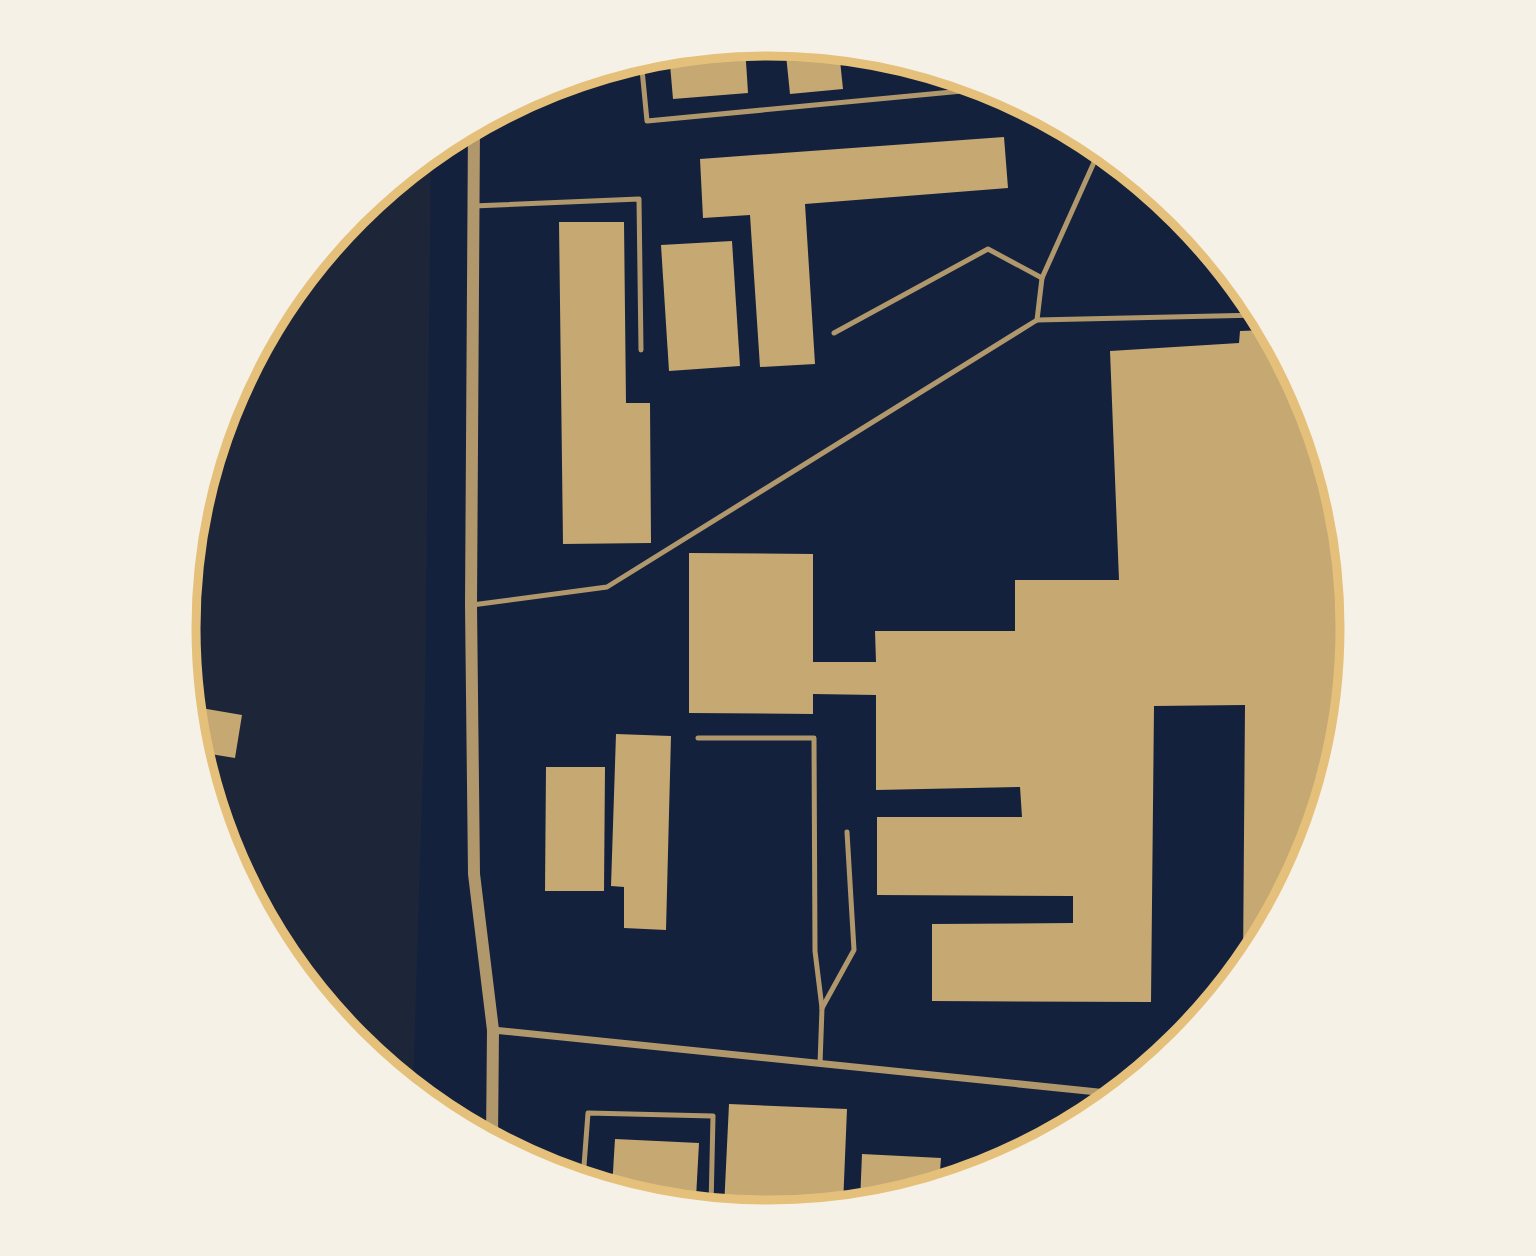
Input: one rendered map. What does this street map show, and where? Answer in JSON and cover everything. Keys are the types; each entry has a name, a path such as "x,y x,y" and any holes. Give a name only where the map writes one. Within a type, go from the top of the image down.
{"street":[{"path":"474,138 471,605 474,874 493,1030 492,1129"},
{"path":"493,1030 1102,1092"}],"lane":[{"path":"642,70 647,121 964,91"},
{"path":"1037,320 1042,278 1096,159"},
{"path":"473,206 639,199 641,350"},
{"path":"834,333 988,249 1042,278"},
{"path":"471,605 607,587 1037,320 1247,315"},
{"path":"698,738 814,738 815,951 822,1009 820,1064"},
{"path":"822,1009 854,950 847,832"},
{"path":"584,1170 587,1113 713,1116 711,1197"}],"shaded area":[{"path":"431,166 425,700 413,1077 364,1032 314,976 292,946 255,881 226,812 215,776 201,703 196,628 201,553 215,480 226,444 255,375 292,310 338,251 391,198"}],"building":[{"path":"786,56 840,61 843,89 790,94"},
{"path":"746,57 748,93 673,99 670,65"},
{"path":"1004,137 1008,188 805,204 815,364 760,367 750,215 703,218 700,159"},
{"path":"559,222 624,222 626,403 650,403 651,543 563,544"},
{"path":"732,241 740,366 669,371 661,245"},
{"path":"1256,330 1281,375 1310,444 1329,516 1339,591 1339,665 1329,740 1310,812 1281,881 1243,947 1245,705 1154,706 1151,1002 932,1001 932,924 1073,923 1073,896 877,895 877,817 1022,817 1020,787 876,790 876,695 813,694 813,714 689,713 689,553 813,554 813,662 876,662 875,631 1015,631 1015,580 1119,580 1110,351 1239,343 1240,331"},
{"path":"202,708 242,715 235,758 210,754"},
{"path":"616,734 671,736 666,930 624,928 624,887 611,886"},
{"path":"546,767 605,767 604,891 545,891"},
{"path":"729,1104 847,1109 843,1195 805,1199 724,1198"},
{"path":"615,1139 699,1143 696,1195 613,1179"},
{"path":"862,1154 941,1158 940,1174 860,1192"}]}
